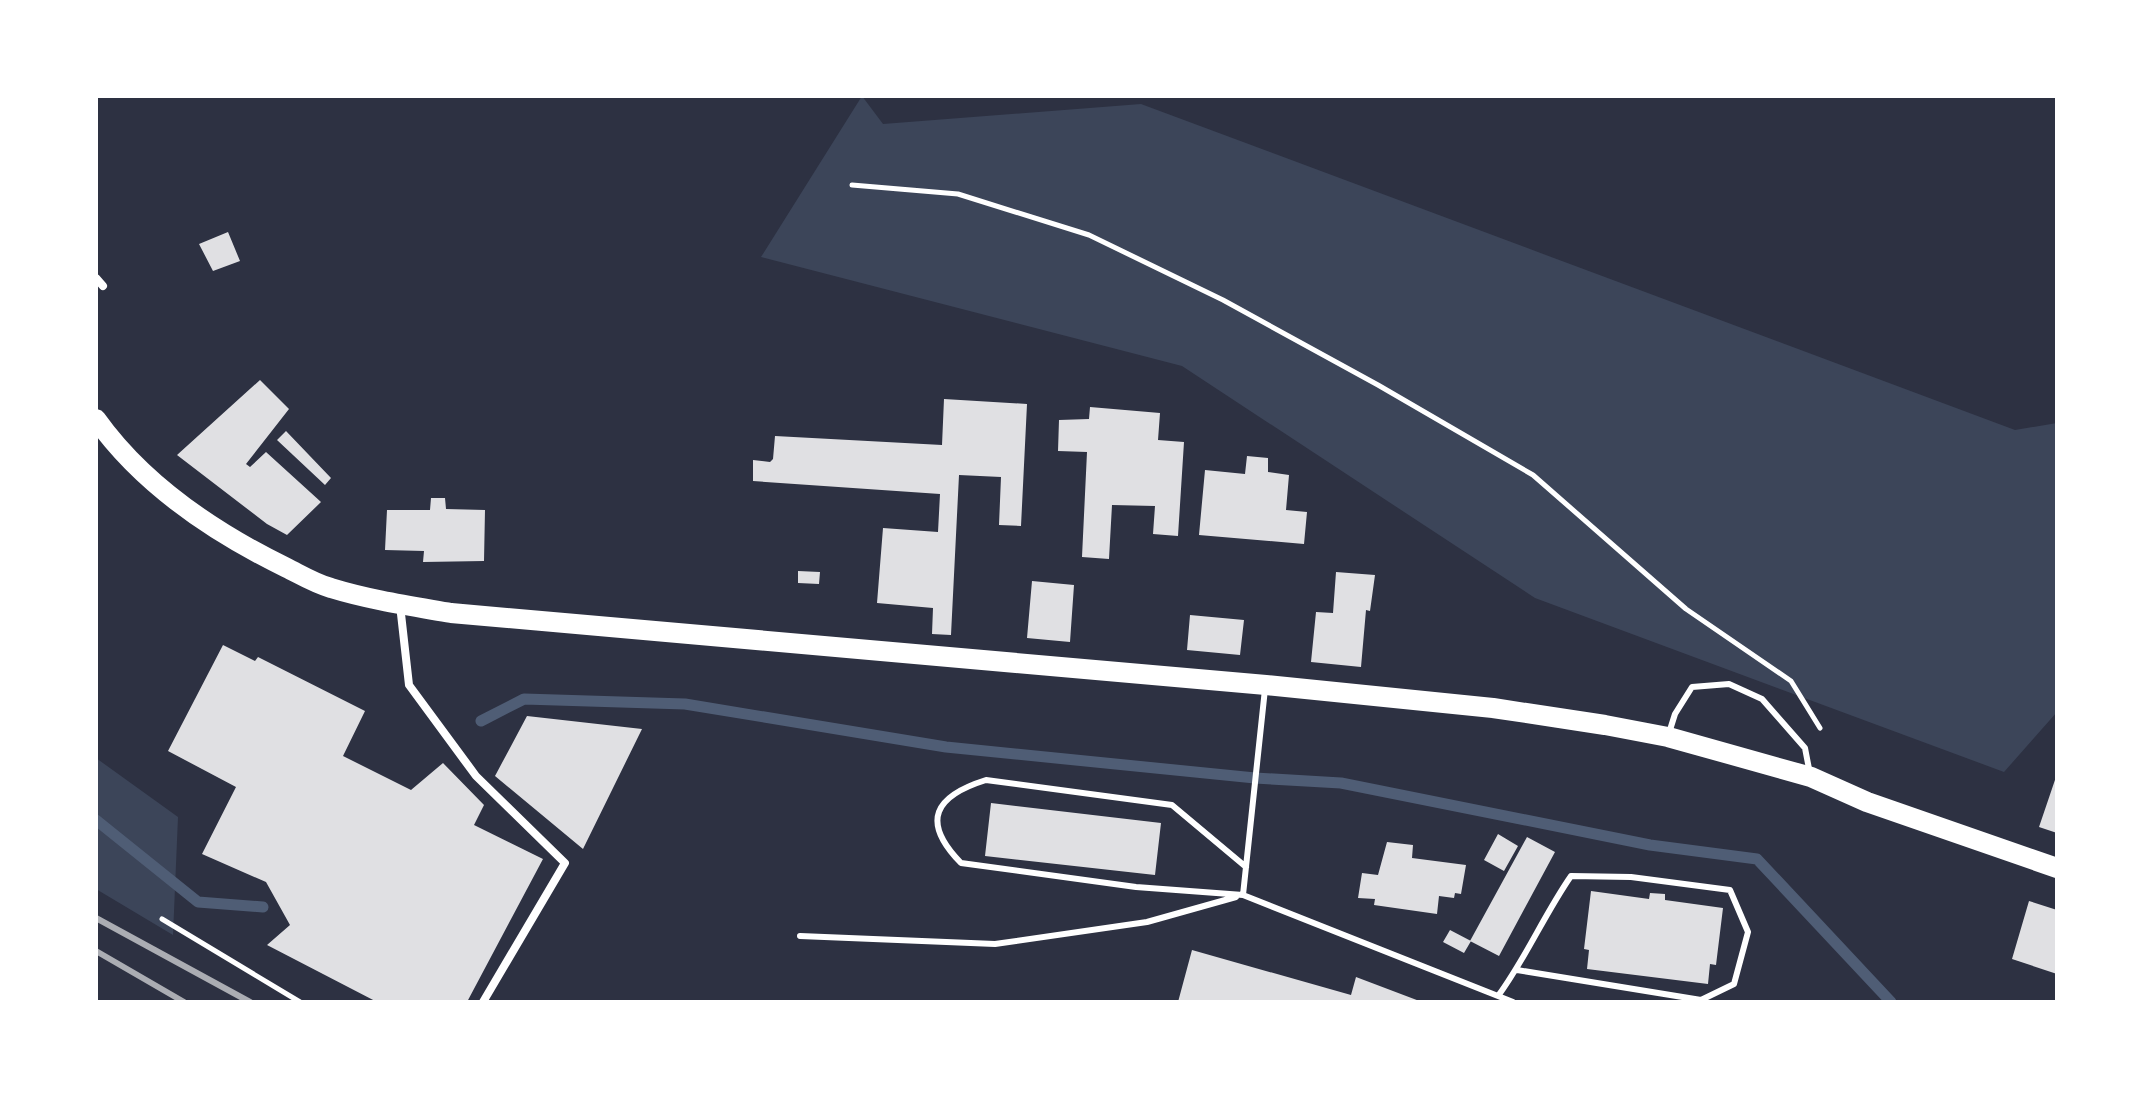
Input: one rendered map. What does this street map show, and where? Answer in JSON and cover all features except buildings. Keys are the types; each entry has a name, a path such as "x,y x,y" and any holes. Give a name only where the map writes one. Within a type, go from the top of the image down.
{"main road":[{"path":"96,419 153,482 205,521 262,556 329,588 400,605 451,613 1266,685 1493,708 1605,725 1668,737 1820,780 1867,802 2057,868"}],"street":[{"path":"96,278 103,286"},
{"path":"400,605 409,685 476,776 565,863 483,1002"}],"lane":[{"path":"1668,737 1675,714 1692,687 1729,684 1762,699 1805,748 1820,780"},
{"path":"1243,895 1266,685"},
{"path":"1246,867 1172,805 986,780 957,789 942,802 938,826 947,848 961,863 1136,887 1243,895 1513,1002"},
{"path":"1498,996 1517,970 1546,911 1571,876 1631,877 1730,890 1748,932 1734,984 1701,1000 1517,970"},
{"path":"800,936 995,944 1147,922 1243,895"}],"path":[{"path":"852,185 958,194 1089,235 1223,300 1533,475 1686,609 1791,681 1828,741 1820,780"},
{"path":"162,919 300,1002"}],"shaded area":[{"path":"862,96 883,124 1141,104 2015,430 2057,423 2057,712 2004,772 1535,598 1182,366 761,257"},
{"path":"96,758 178,817 173,935 96,889"}],"waterway":[{"path":"481,721 524,699 685,704 946,747 1255,778 1341,783 1650,845 1757,859 1891,1002"},
{"path":"96,820 198,902 263,907"}],"railway":[{"path":"96,918 250,1002"},
{"path":"96,951 184,1002"}]}
